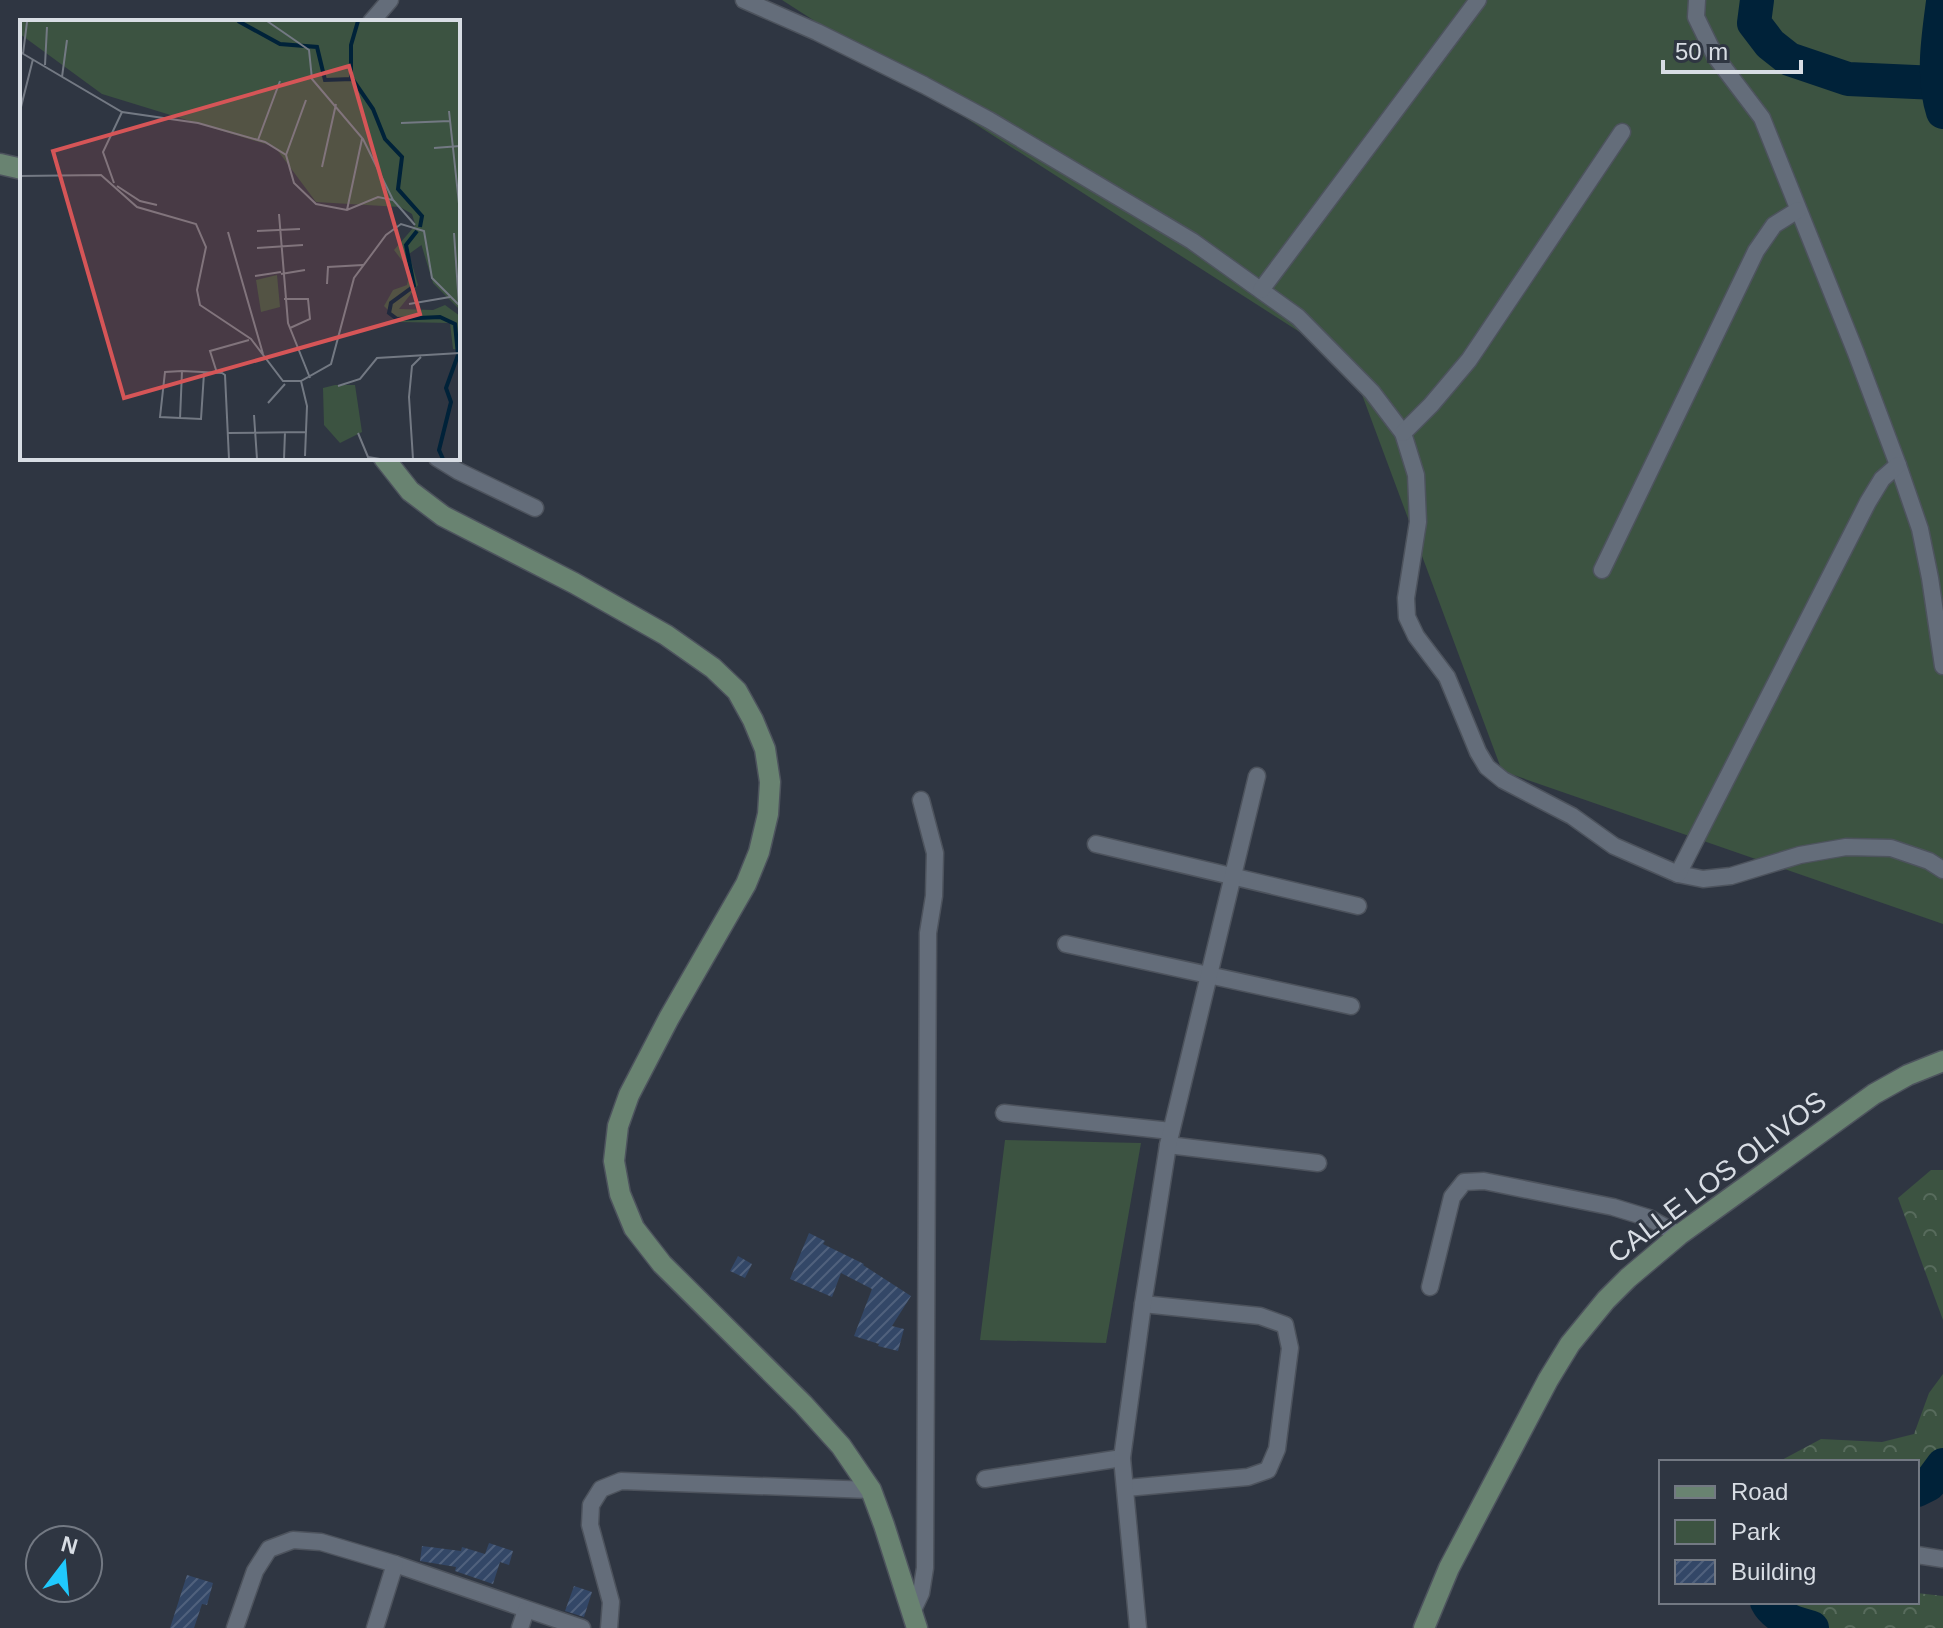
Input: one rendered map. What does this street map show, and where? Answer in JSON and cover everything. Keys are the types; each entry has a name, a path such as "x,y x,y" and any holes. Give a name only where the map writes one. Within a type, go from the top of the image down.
{"street":[{"path":"373,20 390,0"},
{"path":"744,0 911,78 989,120 1192,241 1298,317 1362,381 1403,433 1416,475 1418,522 1406,598 1407,617 1416,636 1447,677 1478,752 1487,767 1503,780 1572,816 1614,846 1678,874 1703,879 1731,876 1800,855 1846,847 1891,848 1929,861 1943,870"},
{"path":"1261,290 1478,0"},
{"path":"1697,0 1696,17 1715,56 1762,118 1898,465 1920,529 1943,666"},
{"path":"1403,433 1469,360 1622,132"},
{"path":"0,164 20,169"},
{"path":"1602,570 1756,251 1774,225 1798,210"},
{"path":"386,460 410,491 443,516 574,583 666,635 713,668 737,691 753,720 765,749 770,782 768,814 759,852 746,884 629,1095 618,1126 614,1161 620,1194 634,1228 662,1264 813,1415 841,1446 871,1490 915,1620"},
{"path":"440,460 535,508"},
{"path":"1678,874 1868,502 1882,479 1898,465"},
{"path":"1138,1628 1122,1458 1143,1304 1170,1138 1257,776"},
{"path":"915,1620 925,1568 928,933 934,896 935,853 921,800"},
{"path":"1096,844 1358,906"},
{"path":"1066,944 1351,1006"},
{"name":"CALLE LOS OLIVOS","path":"1424,1628 1449,1568 1548,1380 1570,1344 1617,1289 1679,1235 1874,1094 1908,1075 1943,1061"},
{"path":"1004,1113 1318,1163"},
{"path":"1430,1287 1452,1197 1464,1182 1484,1181 1613,1207 1649,1218 1679,1235"},
{"path":"1126,1488 1248,1477 1268,1470 1277,1449 1290,1348 1285,1325 1260,1316 1143,1304"},
{"path":"985,1479 1122,1458"},
{"path":"609,1628 611,1602 590,1525 591,1505 601,1489 621,1481 871,1490"},
{"path":"235,1628 255,1571 269,1549 293,1540 321,1542 395,1564 582,1628"},
{"path":"1919,1555 1943,1559"},
{"path":"375,1628 395,1564"},
{"path":"520,1628 526,1610"}],"green space":[{"path":"782,0 1943,0 1943,924 1502,771 1351,365"},
{"path":"1005,1140 1141,1143 1106,1343 980,1340"},
{"path":"1931,1170 1943,1170 1943,1320 1898,1198"},
{"path":"1943,1374 1943,1489 1919,1504 1919,1460 1782,1460 1821,1439 1882,1442 1914,1434 1929,1393"},
{"path":"1919,1593 1943,1596 1943,1628 1782,1628 1765,1616 1760,1604 1919,1604"}],"building":[{"path":"809,1233 825,1241 823,1244 864,1264 911,1296 892,1326 904,1329 898,1351 854,1336 872,1289 841,1273 832,1297 790,1279"},
{"path":"738,1256 752,1264 745,1278 730,1271"},
{"path":"489,1543 513,1551 509,1565 500,1562 493,1584 455,1571 456,1567 420,1561 422,1546 461,1551 462,1547 485,1554"},
{"path":"187,1575 213,1583 207,1605 202,1604 194,1628 170,1628"},
{"path":"574,1586 592,1592 584,1617 565,1611"}],"waterway":[{"path":"1757,0 1754,23 1770,44 1789,59 1848,79 1937,83"},
{"path":"1943,2 1937,72 1943,112"},
{"path":"1919,1489 1929,1484 1943,1465"},
{"path":"1768,1604 1781,1616 1812,1628"}]}
